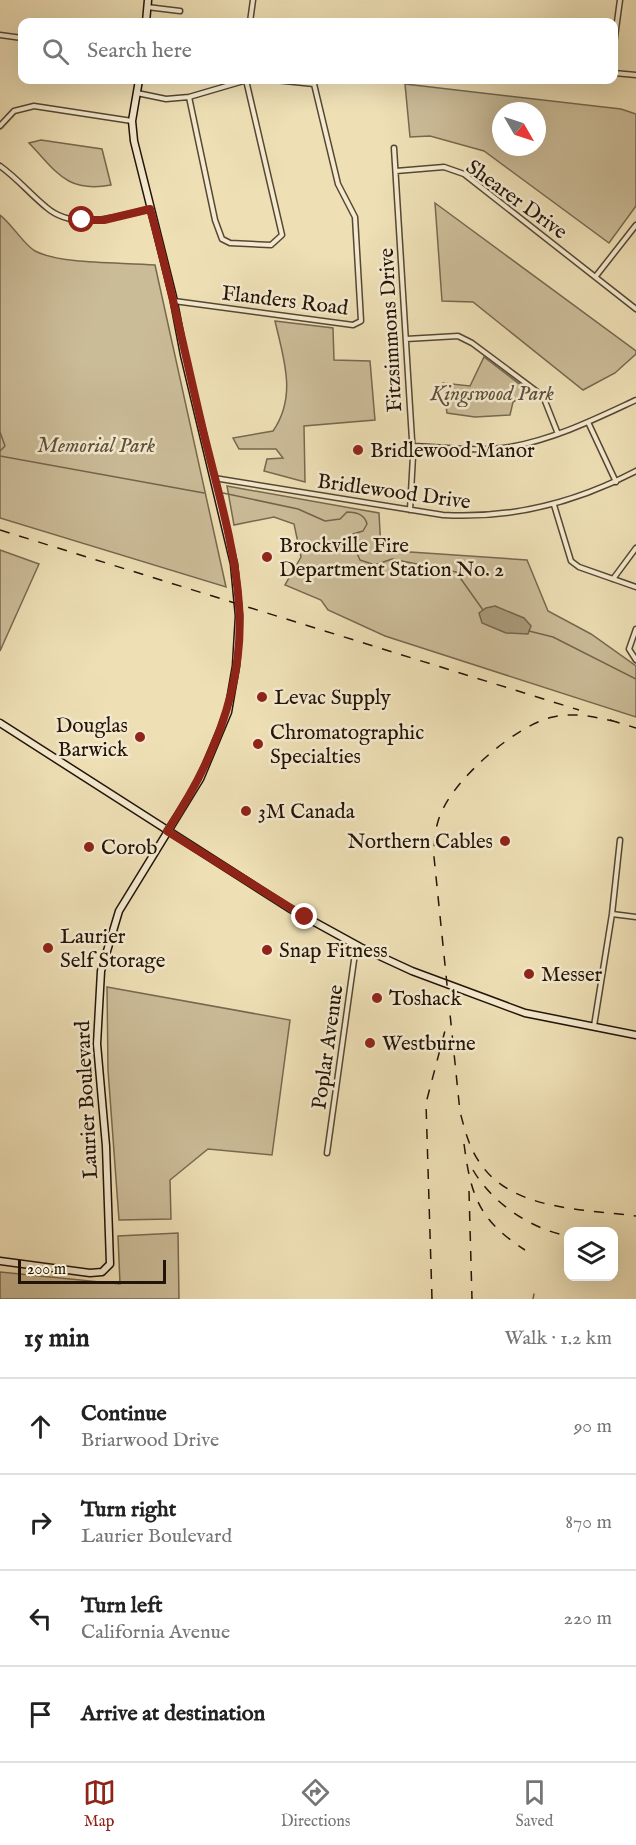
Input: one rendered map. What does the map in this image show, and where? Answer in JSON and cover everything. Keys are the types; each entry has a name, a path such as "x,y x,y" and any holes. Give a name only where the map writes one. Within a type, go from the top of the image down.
{"street":[{"path":"251,18 253,0"},
{"path":"618,18 620,0"},
{"path":"148,4 180,11"},
{"path":"0,34 18,37"},
{"path":"618,73 636,75"},
{"name":"Laurier Boulevard","path":"0,1261 90,1273 102,1272 110,1264 106,1146 97,1044 101,971 119,911 200,779 228,712 236,666 239,605 234,564 184,355 174,301 134,141 132,121 138,84"},
{"path":"137,93 166,99 189,97 233,84"},
{"path":"189,97 213,210 222,239 230,243 271,245 282,235 247,84"},
{"name":"Flanders Road","path":"174,301 353,325 361,321 355,217 338,184 314,84"},
{"path":"0,126 14,111 34,106 132,121"},
{"name":"Fitzsimmons Drive","path":"394,148 412,446 410,510"},
{"path":"0,166 48,210 69,218 104,220 150,209"},
{"name":"Shearer Drive","path":"396,171 444,167 464,174 636,309"},
{"path":"596,277 636,225"},
{"path":"406,339 458,336 472,343 543,396 558,434"},
{"path":"412,446 500,448 558,434 636,400"},
{"path":"588,422 615,482"},
{"name":"Bridlewood Drive","path":"214,478 410,510 476,517 510,514 554,505 591,494 636,471"},
{"path":"554,505 571,561 636,587"},
{"path":"613,579 636,548"},
{"path":"636,629 629,649 636,660"},
{"path":"0,723 289,908 356,945 483,999 525,1013 636,1035"},
{"path":"594,1027 612,914 620,840"},
{"path":"612,914 636,917"},
{"name":"Poplar Avenue","path":"327,1153 356,945"}],"green space":[{"path":"405,84 621,109 636,114 636,206 609,243 484,151 430,136 410,137"},
{"path":"41,140 102,149 111,185 83,186 64,178 29,143"},
{"path":"435,203 636,351 636,354 615,373 583,390 473,302 442,301"},
{"name":"Memorial Park","path":"0,215 31,248 47,255 76,261 155,265 226,587 0,518"},
{"path":"275,321 333,328 334,360 370,361 375,420 304,426 305,482 264,471 267,459 283,458 276,449 239,449 233,438 273,431 285,405 287,391 285,364"},
{"name":"Kingswood Park","path":"484,357 530,392 513,402 510,415 475,417 447,413 443,383 470,386"},
{"path":"227,486 379,513 381,550 527,560 548,611 591,634 636,666 636,717 385,636 328,610 321,600 285,585 301,557 294,524 274,517 234,525"},
{"path":"0,550 39,564 0,651"},
{"path":"107,987 290,1020 272,1155 208,1149 170,1180 171,1219 119,1220 108,1070"},
{"path":"178,1233 179,1299 0,1299 0,1272 120,1284 118,1236"}],"shaded area":[{"path":"495,606 524,618 531,626 528,634 506,633 482,623 479,613"}],"waterway":[{"path":"0,432 5,446 0,451"},
{"path":"0,456 204,493"},
{"path":"223,493 298,509 325,521 340,519 347,512 360,515 367,524 363,531 353,534 351,540 360,560 375,565 392,559 456,572 483,610"},
{"path":"529,631 553,637 636,679"},
{"path":"533,1299 534,1294"}],"railway":[{"path":"0,530 579,710"},
{"path":"617,722 585,716 553,717 522,730 506,741 474,768 450,798 438,822 434,857 460,1112 476,1157 494,1179 511,1191 530,1199 573,1209 636,1216"},
{"path":"610,720 636,728"},
{"path":"432,1299 426,1103 447,1023"},
{"path":"464,1144 470,1179 480,1206 497,1228 525,1250"},
{"path":"473,1170 491,1193 514,1213 540,1227 564,1235"},
{"path":"469,1191 472,1299"}],"place":[{"name":"Bridlewood Manor","path":"358,450"},
{"name":"Brockville Fire Department Station No. 2","path":"267,557"},
{"name":"Levac Supply","path":"262,697"},
{"name":"Douglas Barwick","path":"140,737"},
{"name":"Chromatographic Specialties","path":"258,744"},
{"name":"3M Canada","path":"246,811"},
{"name":"Northern Cables","path":"505,841"},
{"name":"Corob","path":"89,847"},
{"name":"Laurier Self Storage","path":"48,948"},
{"name":"Snap Fitness","path":"267,950"},
{"name":"Messer","path":"529,974"},
{"name":"Toshack","path":"377,998"},
{"name":"Westburne","path":"370,1043"}],"route":[{"path":"82,220 104,220 150,209 179,321 184,355 234,564 239,605 238,644 228,712 200,779 167,831 305,917"}]}
